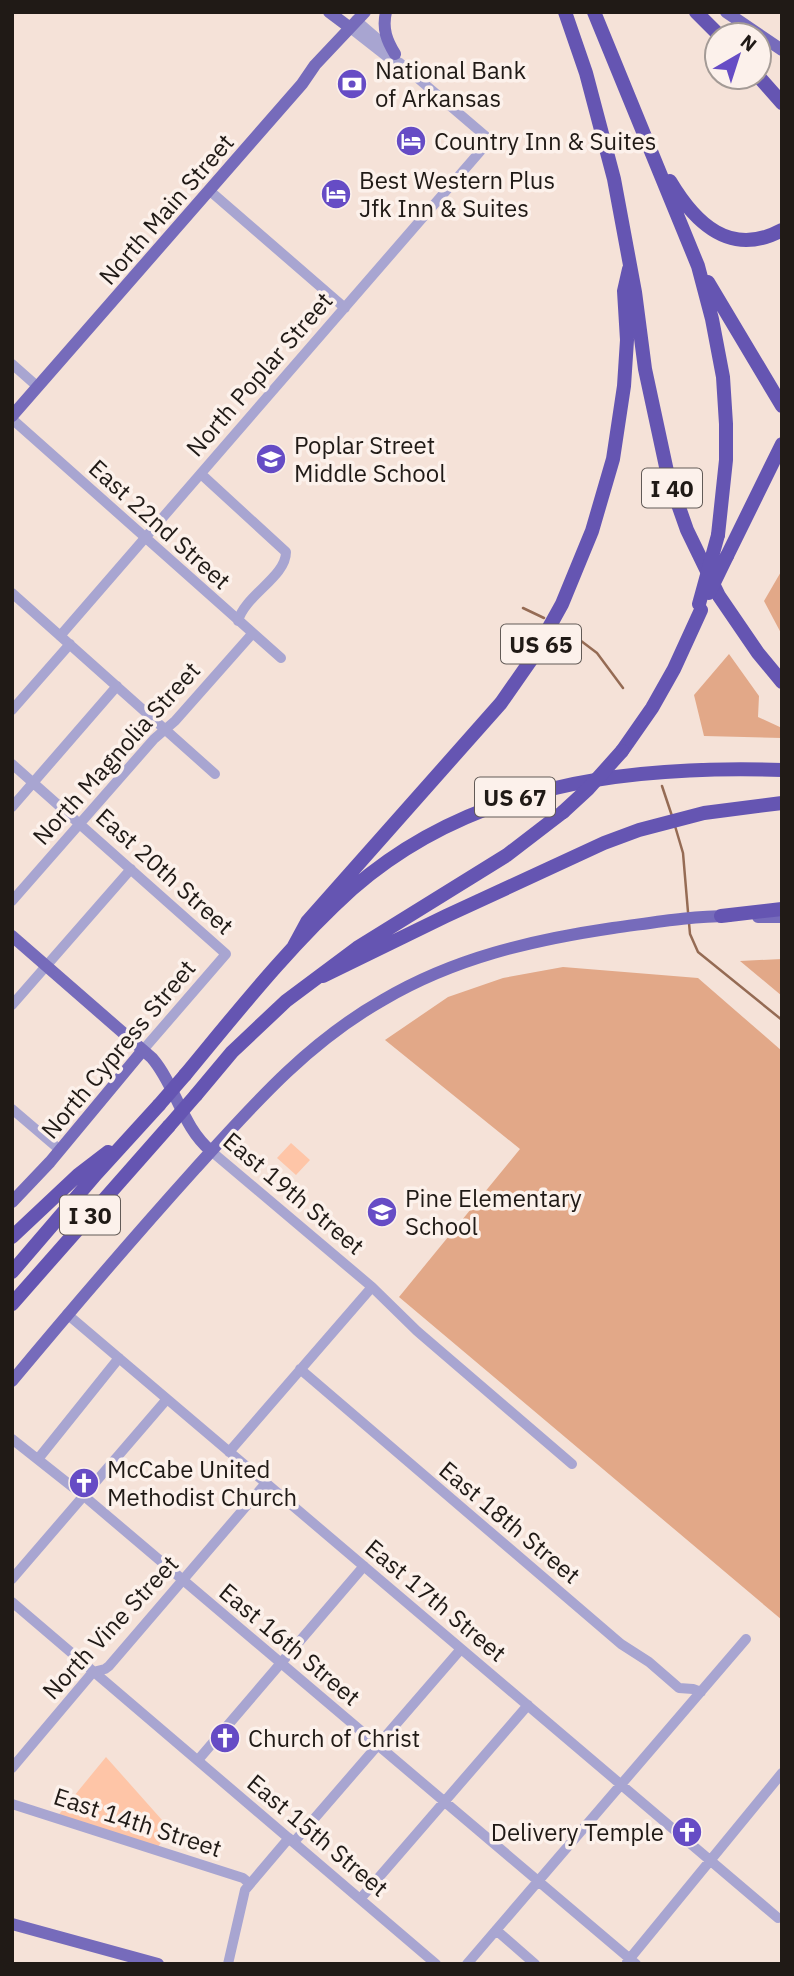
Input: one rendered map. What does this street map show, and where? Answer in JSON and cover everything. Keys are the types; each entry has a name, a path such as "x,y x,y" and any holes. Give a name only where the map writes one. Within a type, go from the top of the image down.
{"highway":[{"name":"I 40","path":"565,12 614,179 635,292 645,369 666,467 687,530 719,596 782,682"},
{"path":"594,12 698,266 718,345 725,401 726,460 718,535 698,613"},
{"path":"652,152 684,202 711,230 733,238 752,239 782,230"},
{"path":"698,266 782,406"},
{"name":"US 65","path":"294,946 307,922 500,703 531,660 562,604 592,531 612,460 624,386 627,340 624,291 629,269"},
{"path":"323,976 357,948 507,855 563,812 622,751 674,669 698,613 782,444"},
{"name":"US 67","path":"294,946 353,889 397,856 447,826 490,806 537,791 598,779 673,772 782,770"},
{"path":"323,976 579,853 639,830 704,813 782,803"},
{"path":"721,916 782,909"},
{"name":"I 30","path":"12,1272 294,946"},
{"name":"I 30","path":"12,1304 232,1052 270,1014 323,976"},
{"path":"12,1237 78,1175 137,1129"}],"main road":[{"path":"329,12 353,18"},
{"path":"386,12 384,20 387,41 398,59"},
{"path":"726,12 780,47"},
{"name":"North Main Street","path":"12,418 210,191 353,18"},
{"path":"12,1381 248,1109 304,1054 352,1019 411,985 479,957 532,942 569,934 676,920 721,916 782,917"},
{"name":"East 19th Street","path":"12,936 143,1050 163,1073 195,1134 211,1151"},
{"name":"North Cypress Street","path":"12,1202 60,1150 143,1050"},
{"path":"12,1924 122,1959 158,1964"}],"street":[{"path":"353,18 398,59"},
{"name":"North Poplar Street","path":"60,636 490,141 398,59"},
{"path":"210,191 345,308"},
{"path":"12,364 38,387"},
{"name":"East 22nd Street","path":"12,418 281,658"},
{"path":"201,474 286,552 284,562 243,608 238,621"},
{"path":"12,610 16,597 215,774"},
{"name":"North Magnolia Street","path":"12,901 252,634"},
{"path":"12,710 69,644"},
{"name":"North Magnolia Street","path":"12,807 117,686"},
{"name":"East 20th Street","path":"12,764 226,954"},
{"path":"12,1005 131,869"},
{"name":"North Cypress Street","path":"143,1050 226,954"},
{"path":"12,1108 60,1150"},
{"name":"East 19th Street","path":"211,1151 372,1287 417,1331 572,1465"},
{"path":"229,1452 372,1287"},
{"name":"East 17th Street","path":"68,1314 778,1918"},
{"path":"38,1459 118,1358"},
{"name":"East 18th Street","path":"300,1369 621,1644 649,1662 679,1688 701,1692"},
{"path":"12,1579 167,1399"},
{"name":"East 16th Street","path":"12,1439 84,1496 630,1962"},
{"name":"North Vine Street","path":"12,1768 93,1672 109,1666 266,1483"},
{"path":"198,1760 364,1566"},
{"name":"East 15th Street","path":"12,1602 436,1964"},
{"path":"467,1964 746,1639"},
{"path":"228,1964 244,1890 248,1883 377,1746 461,1649"},
{"path":"361,1898 528,1705"},
{"path":"630,1962 782,1773"},
{"name":"East 14th Street","path":"12,1804 243,1878 248,1883"},
{"path":"496,1930 535,1964"}],"shaded area":[{"path":"782,570 782,635 764,601"},
{"path":"729,654 759,696 758,717 782,728 782,738 704,736 694,695"},
{"path":"782,959 782,996 740,961"},
{"path":"563,967 698,978 782,1051 782,1620 399,1297 520,1149 385,1040 448,997 503,978"},
{"path":"291,1143 310,1160 296,1175 277,1158"},
{"path":"106,1757 170,1829 156,1850 56,1818"}],"waterway":[{"path":"523,608 544,618"},
{"path":"564,628 597,653 623,688"},
{"path":"662,786 672,816"},
{"path":"675,826 683,853 688,912"},
{"path":"689,923 690,934 698,952 782,1020"}],"place":[{"name":"National Bank of Arkansas","path":"352,84"},
{"name":"Country Inn & Suites","path":"411,141"},
{"name":"Best Western Plus Jfk Inn & Suites","path":"336,194"},
{"name":"Poplar Street Middle School","path":"271,459"},
{"name":"Pine Elementary School","path":"382,1212"},
{"name":"McCabe United Methodist Church","path":"84,1483"},
{"name":"Church of Christ","path":"225,1738"},
{"name":"Delivery Temple","path":"687,1832"}]}
